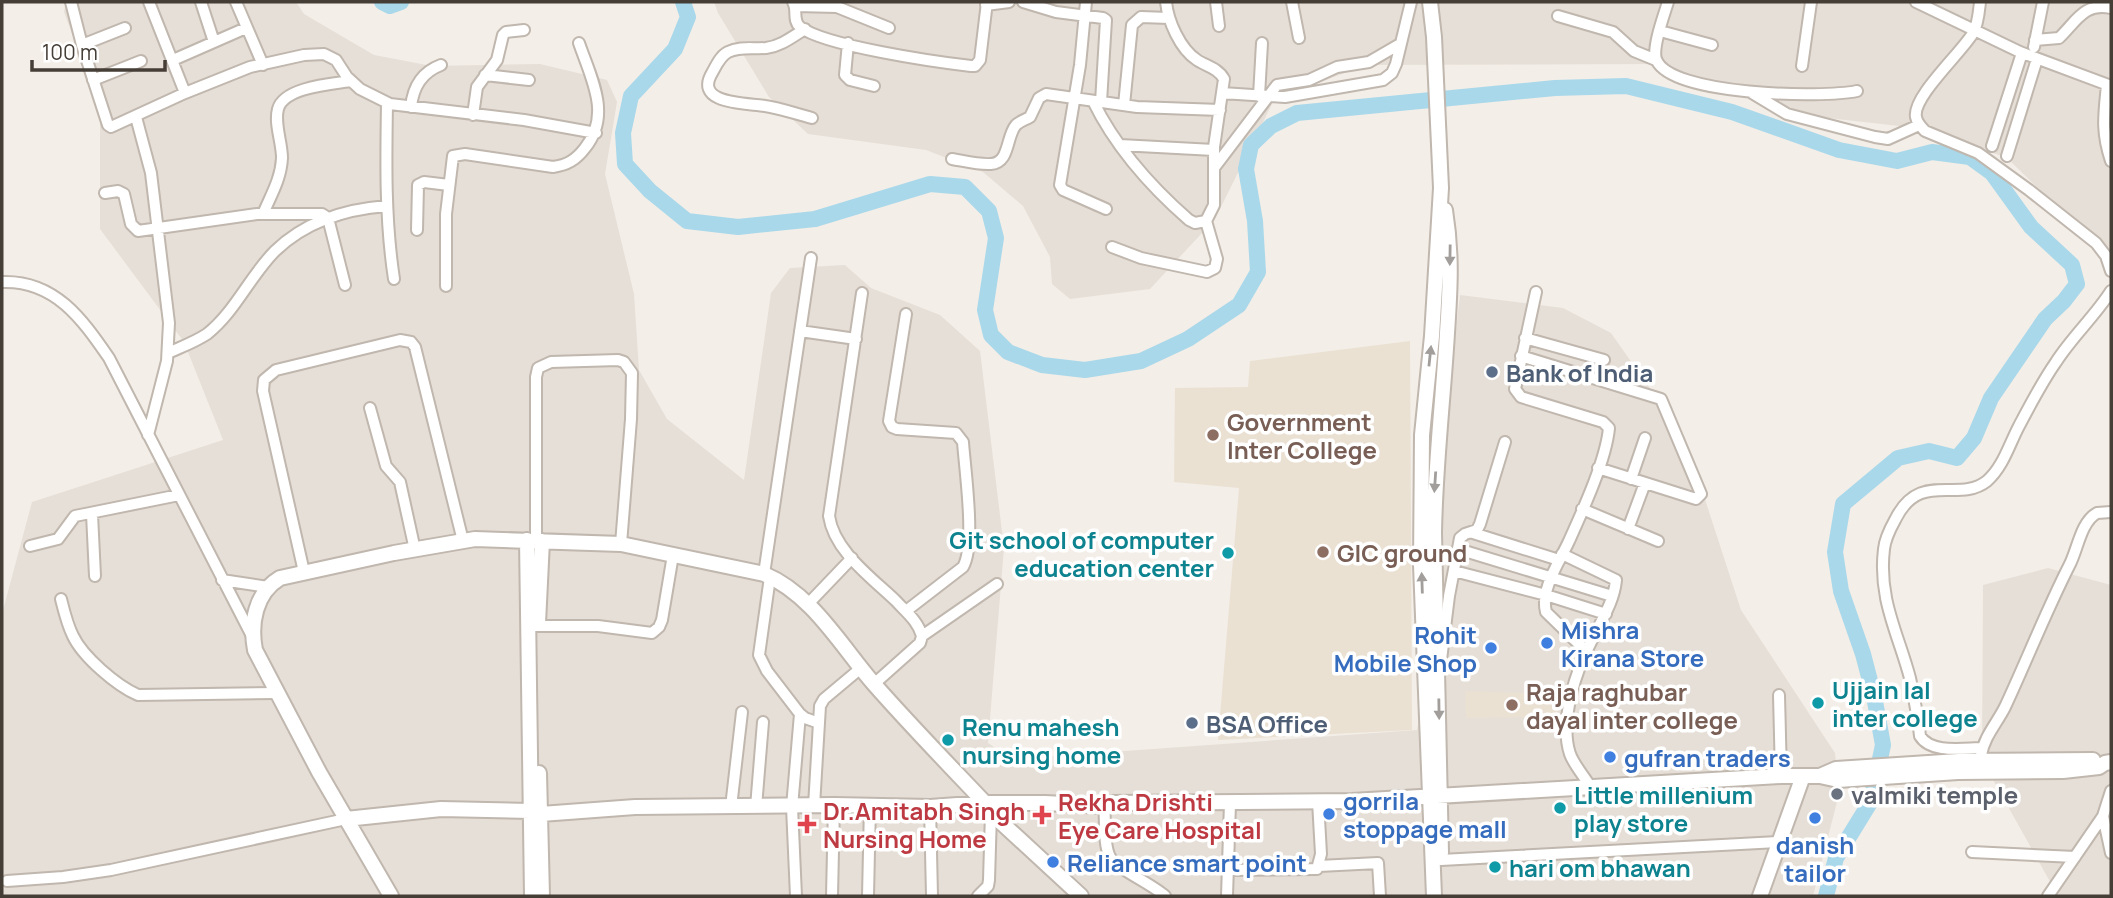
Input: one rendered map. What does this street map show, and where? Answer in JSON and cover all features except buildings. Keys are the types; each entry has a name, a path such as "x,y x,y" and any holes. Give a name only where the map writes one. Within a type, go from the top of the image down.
{"street":[{"path":"71,2 108,125 116,126 229,74 304,55 324,54 335,60 360,89 387,103 524,120 596,133"},
{"path":"149,2 185,93"},
{"path":"201,2 214,42"},
{"path":"236,2 263,65"},
{"path":"889,27 837,7 795,4 795,19 798,24 822,38 936,61 975,66 980,60 986,4 1009,2"},
{"path":"1023,2 1056,12 1103,18 1107,23 1097,102 1120,145 1147,180 1182,214 1195,223 1206,221"},
{"path":"1086,2 1060,185 1063,190 1106,209"},
{"path":"1112,247 1141,258 1207,272 1215,268 1217,259 1206,221 1214,205 1214,150 1224,79 1222,74 1191,56 1168,18 1166,2"},
{"path":"1216,2 1219,26"},
{"path":"1292,2 1299,38"},
{"path":"1222,93 1263,97 1295,96 1383,79 1392,73 1411,2"},
{"path":"1430,2 1441,187 1432,336 1422,435 1421,565 1443,896"},
{"path":"1434,37 1437,2"},
{"path":"1656,60 1655,54 1668,2"},
{"path":"1802,66 1811,2"},
{"path":"1916,2 2030,56 2109,86 2103,126 2111,161"},
{"path":"1980,2 1975,31 1930,86 1917,108 1916,118 1919,125 1925,131 1978,153 2076,225 2106,256 2111,271"},
{"path":"2007,156 2043,2"},
{"path":"2035,40 2055,40 2083,12 2094,8 2111,8"},
{"path":"1558,16 1613,32 1634,51 1656,60 1666,72 1698,84 1751,92 1830,94 1857,90"},
{"path":"1124,105 1132,25 1141,17 1168,18"},
{"path":"82,44 125,28"},
{"path":"173,60 246,28"},
{"path":"804,29 775,46 729,52 714,69 709,86 715,96 724,101 766,106 812,118"},
{"path":"473,115 477,87 497,60 503,35 506,32 524,30"},
{"path":"1660,31 1712,45"},
{"path":"446,286 444,251 451,160 457,155 561,166 580,155 596,133 599,103 579,43"},
{"path":"848,43 845,75 850,80 874,86"},
{"path":"1262,43 1263,97"},
{"path":"1214,168 1263,97 1280,83 1309,80 1337,67 1369,62 1400,44"},
{"path":"1992,146 2030,56"},
{"path":"93,80 141,61"},
{"path":"411,107 425,72 441,65"},
{"path":"485,75 529,80"},
{"path":"263,214 280,171 278,117 282,102 294,93 351,81"},
{"path":"1751,92 1787,114 1875,138 1888,139 1919,125"},
{"path":"952,159 998,163 1004,156 1017,123 1030,117 1039,98 1046,94 1124,105 1220,110"},
{"path":"387,103 387,205 394,279"},
{"path":"136,117 151,173 169,323 165,372 148,435"},
{"path":"1120,145 1214,150"},
{"path":"417,230 418,185 425,182 449,185"},
{"path":"1434,896 1438,676 1435,485 1445,376 1451,245 1441,187"},
{"path":"105,193 118,191 124,194 134,229 159,230 227,217 263,214 322,214 328,218 345,285"},
{"path":"168,353 205,335 218,324 274,251 328,218 362,208 387,205"},
{"path":"811,258 767,575 759,655 764,666 800,714 805,719 818,723"},
{"path":"2,282 29,285 52,294 81,318 109,358 253,638"},
{"path":"2108,762 1981,755 1924,742 1920,736 1909,677 1884,600 1884,548 1897,515 1906,502 1916,495 1929,490 1976,487 1991,477 2056,362 2111,291"},
{"path":"1535,292 1514,386 1521,397 1607,425 1609,432 1583,509 1546,595 1546,612 1587,652"},
{"path":"863,293 829,516 834,534 852,558 906,611 920,628 922,636 920,643 874,684"},
{"path":"906,314 889,421 892,427 897,429 956,433 961,437 964,442 969,542 963,567 906,611"},
{"path":"800,331 856,339"},
{"path":"1525,338 1604,360"},
{"path":"304,572 263,391 264,380 276,370 400,340 411,342 415,347 463,541"},
{"path":"1521,356 1645,393 1663,401 1701,494 1696,499 1598,468"},
{"path":"542,896 536,813 533,626 536,377 538,368 551,362 618,360 624,362 632,373 621,544"},
{"path":"370,408 386,466 400,482 415,550"},
{"path":"1631,479 1644,438"},
{"path":"1473,533 1480,524 1505,442"},
{"path":"1629,529 1645,483"},
{"path":"30,546 58,539 71,519 179,495"},
{"path":"1583,509 1658,541"},
{"path":"1958,766 1981,755 2071,562 2085,524 2093,515 2111,512"},
{"path":"92,514 95,576"},
{"path":"1438,676 1462,535 1473,533 1561,557 1615,578 1617,582 1606,614 1587,652 1567,707 1567,735 1571,757 1590,786"},
{"path":"391,896 346,819 255,650 253,638 257,609 268,587 280,578 475,539 621,544 767,575 808,604 874,684 988,808 1081,896"},
{"path":"1458,550 1612,596"},
{"path":"533,626 598,626 648,634 656,631 662,620 673,555"},
{"path":"808,604 852,558"},
{"path":"1454,571 1606,614"},
{"path":"222,580 268,587"},
{"path":"922,636 997,584"},
{"path":"61,599 68,626 80,648 128,691 148,696 277,692"},
{"path":"814,806 820,706 824,699 861,668"},
{"path":"1779,695 1781,776"},
{"path":"731,807 743,712"},
{"path":"796,896 792,807 800,714"},
{"path":"756,807 763,722"},
{"path":"7,881 111,870 346,819 441,810 536,813 635,807 988,808 1045,803 1104,806 1109,803 1318,801 1820,776 1958,766 2063,771 2099,767 2108,762"},
{"path":"1760,896 1802,776"},
{"path":"2048,896 2103,816 2111,791"},
{"path":"1318,801 1320,866"},
{"path":"1227,896 1230,803"},
{"path":"832,896 834,806"},
{"path":"868,896 870,806"},
{"path":"1104,806 1110,856 1117,864 1165,896"},
{"path":"930,807 932,896"},
{"path":"978,896 988,886 989,880 988,808"},
{"path":"532,896 536,813"},
{"path":"2103,816 2111,853"},
{"path":"1441,860 1778,842"},
{"path":"1972,852 2075,857"},
{"path":"1228,870 1313,870 1320,866 1378,863 1381,896"}],"shaded area":[{"path":"66,2 296,2 304,14 374,55 432,66 540,64 607,80 617,102 605,174 634,294 639,370 667,419 744,480 771,293 790,268 845,265 871,288 940,315 980,351 1004,548 988,743 1012,759 1417,730 1442,600 1437,498 1460,295 1563,308 1611,333 1685,438 1741,610 1835,753 1839,794 1813,896 2,896 2,614 32,502 223,440 184,342 100,229 100,109 64,12"},
{"path":"714,2 2111,2 2111,277 2088,237 2007,158 1926,129 1810,116 1660,64 1365,65 1274,100 1215,219 1150,289 1070,299 1052,284 1050,257 1023,206 983,172 926,150 808,134 769,97"},
{"name":"GIC ground","path":"1410,341 1412,730 1218,740 1239,488 1174,482 1175,388 1248,387 1250,361"},
{"path":"2048,568 2111,585 2111,896 2058,896 1982,760 1983,585"},
{"name":"Raja raghubar dayal inter college","path":"1465,691 1558,694 1558,717 1466,718"}],"waterway":[{"path":"382,2 390,6 401,2"},
{"path":"683,2 688,17 675,49 631,96 623,133 625,164 650,191 687,221 738,227 815,219 930,184 965,187 989,211 996,238 985,310 991,335 1008,352 1042,365 1085,370 1141,361 1188,339 1239,305 1258,272 1255,221 1246,169 1251,145 1271,126 1297,113 1555,88 1626,86 1732,112 1839,150 1897,161 1932,152 1970,157 1992,173 2031,227 2072,265 2077,284 2045,319 1991,398 1974,438 1957,458 1929,451 1898,458 1843,504 1835,552 1841,591 1863,654 1883,745 1871,801 1836,858 1826,896"}],"place":[{"name":"Bank of India","path":"1492,372"},
{"name":"Government Inter College","path":"1213,435"},
{"name":"GIC ground","path":"1323,552"},
{"name":"Git school of computer education center","path":"1228,553"},
{"name":"Mishra Kirana Store","path":"1547,643"},
{"name":"Rohit Mobile Shop","path":"1491,648"},
{"name":"Ujjain lal inter college","path":"1818,703"},
{"name":"Raja raghubar dayal inter college","path":"1512,705"},
{"name":"BSA Office","path":"1192,723"},
{"name":"Renu mahesh nursing home","path":"948,740"},
{"name":"gufran traders","path":"1610,757"},
{"name":"valmiki temple","path":"1837,794"},
{"name":"Little millenium play store","path":"1560,808"},
{"name":"gorrila stoppage mall","path":"1329,814"},
{"name":"Rekha Drishti Eye Care Hospital","path":"1042,815"},
{"name":"danish tailor","path":"1815,818"},
{"name":"Dr.Amitabh Singh Nursing Home","path":"807,824"},
{"name":"Reliance smart point","path":"1053,862"},
{"name":"hari om bhawan","path":"1495,867"}]}
